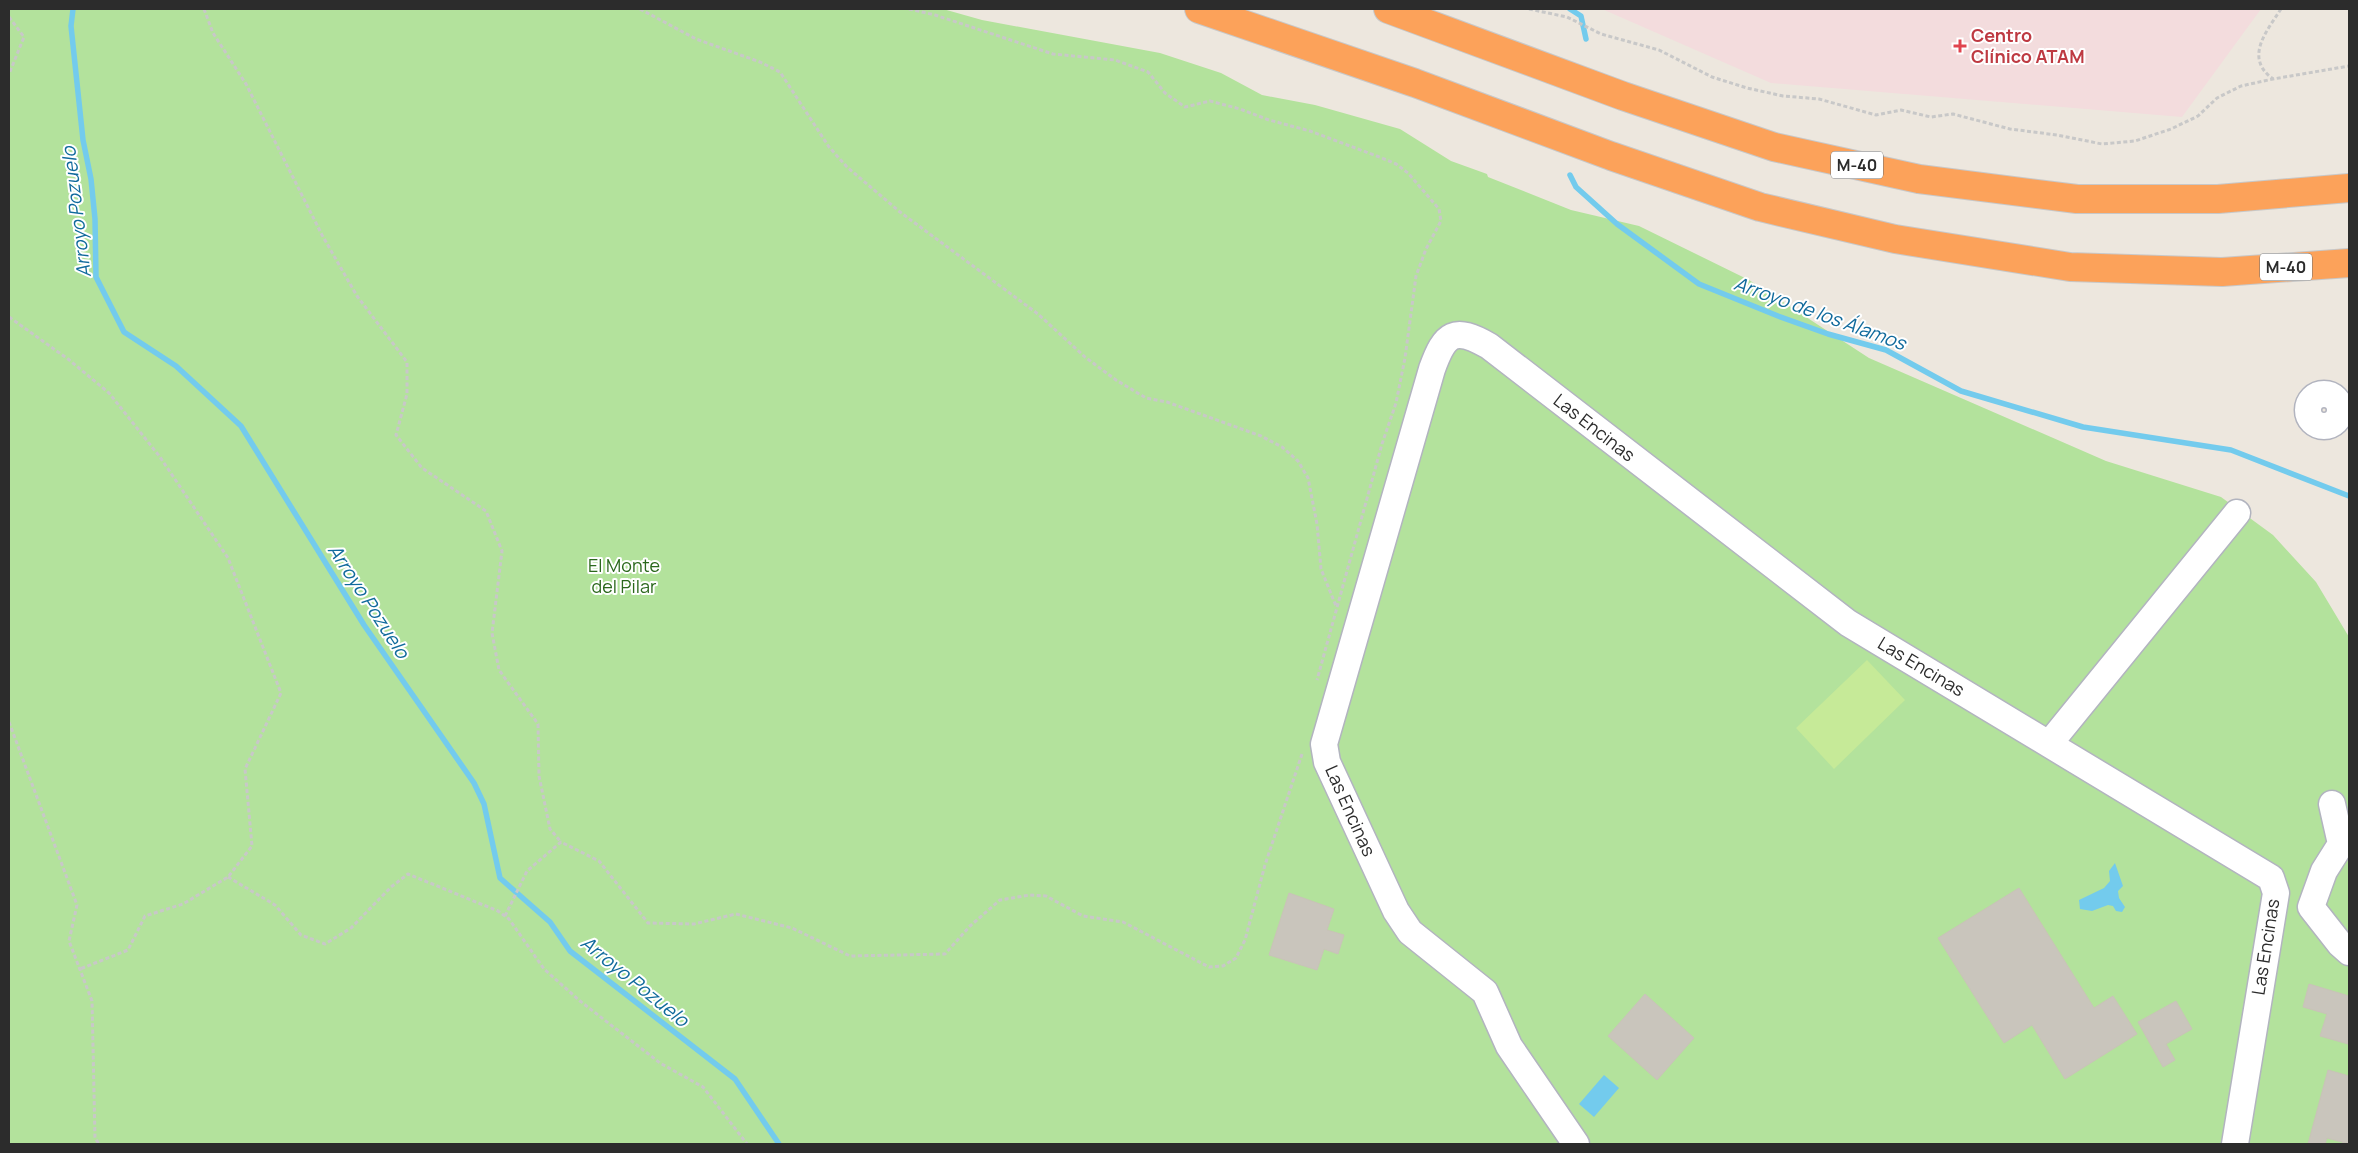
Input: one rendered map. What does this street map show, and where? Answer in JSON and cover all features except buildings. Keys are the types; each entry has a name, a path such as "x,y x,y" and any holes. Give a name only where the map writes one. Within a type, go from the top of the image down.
{"highway":[{"name":"M-40","path":"1200,9 1415,83 1611,156 1760,207 1895,239 2070,267 2222,272 2349,262"},
{"name":"M-40","path":"1388,9 1623,96 1774,146 1919,179 2077,199 2218,199 2349,188"}],"street":[{"name":"Las Encinas","path":"1576,1144 1509,1046 1485,992 1410,932 1396,911 1327,762 1324,744 1432,369 1438,354 1448,339 1454,335 1465,334 1488,346 1848,623 2271,878 2276,893 2235,1144"},
{"path":"2049,744 2237,513"},
{"path":"2311,907 2324,871 2345,846 2332,804"},
{"path":"2276,893 2311,907 2340,929 2349,952"}],"path":[{"path":"204,9 213,33 246,84 322,235 357,296 407,362 406,394 396,435 422,468 459,490 486,511 502,551 492,633 499,670 538,724 539,776 550,829 561,842 599,861 648,923 694,924 736,914 792,928 850,956 945,954 970,926 1000,900 1030,895 1046,896 1083,916 1123,922 1209,967 1223,966 1236,958 1244,940 1265,865 1302,751"},
{"path":"640,9 696,39 760,62 780,72 829,147 847,167 900,212 1038,314 1085,357 1116,380 1146,398 1167,402 1261,436 1282,447 1298,461 1308,478 1317,524 1321,569 1336,606"},
{"path":"909,9 934,15 1053,54 1116,60 1148,72 1165,93 1185,107 1210,101 1310,131 1382,158 1396,164 1408,173 1439,209 1441,221 1426,249 1416,276 1405,358 1396,404 1382,444 1336,606 1317,682"},
{"path":"1528,9 1567,17 1601,34 1659,50 1712,77 1747,88 1783,96 1819,99 1876,115 1902,110 1931,117 1952,114 2010,129 2057,135 2102,144 2135,141 2171,129 2198,116 2217,98 2241,86 2349,66"},
{"path":"2272,79 2262,71 2258,56 2265,34 2282,9"},
{"path":"9,17 24,37 9,74"},
{"path":"9,317 68,359 109,393 160,457 228,558 281,692 245,769 252,846 228,877 183,904 145,916 128,950 80,969"},
{"path":"9,722 77,905 69,940 92,1001 95,1138 99,1144"},
{"path":"505,916 527,871 561,842"},
{"path":"228,877 275,905 301,935 324,944 351,928 391,887 408,874 470,898 505,916 524,938 544,969 606,1023 660,1063 703,1087 747,1144"}],"shaded area":[{"name":"Centro Clínico ATAM","path":"1602,9 2261,9 2182,117 1771,83"}],"green space":[{"name":"El Monte del Pilar","path":"9,9 943,9 982,20 1160,53 1221,73 1262,95 1315,105 1400,129 1451,161 1487,174 1488,177 1571,210 1639,226 1749,280 1869,358 2106,461 2221,497 2273,535 2316,582 2349,637 2349,1144 9,1144"},
{"path":"1867,660 1905,700 1834,769 1796,728"}],"water":[{"path":"2115,863 2123,886 2118,891 2119,898 2125,907 2122,912 2116,911 2113,906 2108,905 2092,911 2080,909 2079,900 2104,888 2110,881 2109,871"},
{"path":"1604,1075 1619,1088 1594,1117 1579,1104"}],"waterway":[{"name":"Arroyo Pozuelo","path":"73,9 71,26 83,140 91,179 95,219 96,277 124,332 176,366 241,426 364,625 474,783 484,804 500,878 550,922 570,951 735,1079 779,1144"},
{"name":"Arroyo de los Álamos","path":"1570,9 1581,16 1586,39"},
{"name":"Arroyo de los Álamos","path":"1570,175 1576,187 1617,224 1699,284 1828,334 1886,350 1961,391 2083,427 2231,450 2349,496"}],"place":[{"name":"Centro Clínico ATAM","path":"1960,46"}]}
